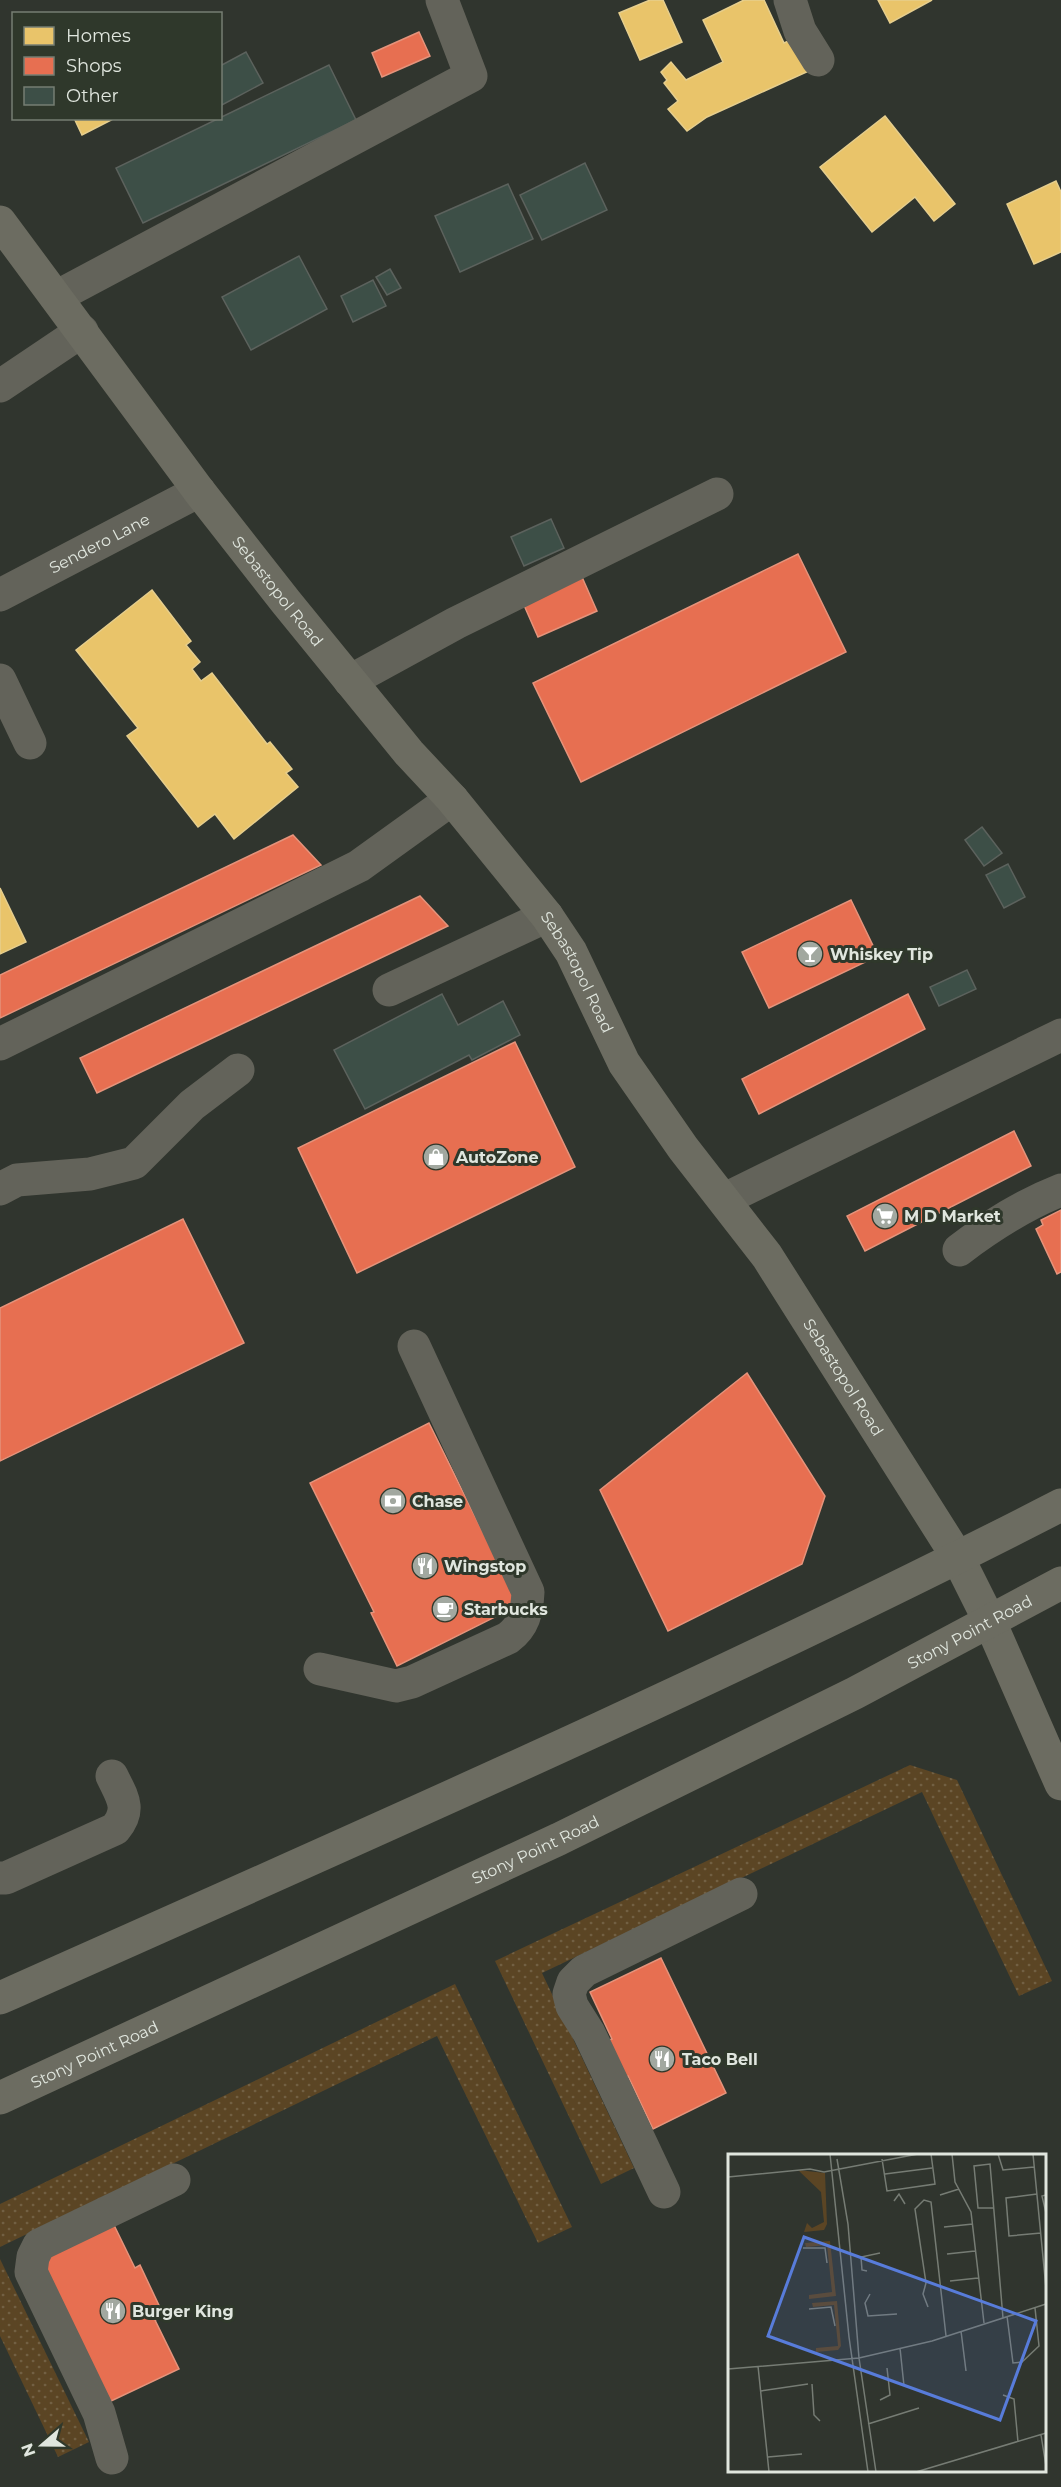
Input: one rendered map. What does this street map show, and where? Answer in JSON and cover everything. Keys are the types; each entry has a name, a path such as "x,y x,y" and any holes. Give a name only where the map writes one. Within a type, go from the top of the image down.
{"main road":[{"name":"Sebastopol Road","path":"0,222 200,491 350,681 409,753 452,799 547,916 571,952 624,1063 683,1148 725,1199 767,1256 958,1558 990,1622 1061,1784"},
{"path":"0,1998 572,1743 958,1558 1061,1505"},
{"name":"Stony Point Road","path":"0,2098 559,1839 810,1716 1061,1583"}],"street":[{"path":"56,297 471,76 442,0"},
{"path":"790,0 801,31 818,60"},
{"path":"0,386 82,331"},
{"name":"Sendero Lane","path":"0,595 200,491"},
{"path":"350,681 456,623 717,494"},
{"path":"0,680 30,743"},
{"path":"0,1044 359,866 452,799"},
{"path":"389,990 547,916"},
{"path":"725,1199 1061,1035"},
{"path":"0,1189 17,1180 90,1174 134,1162 192,1105 238,1070"},
{"path":"959,1250 996,1222 1034,1201 1061,1190"},
{"path":"320,1669 396,1686 412,1682 508,1638 519,1630 527,1611 528,1592 414,1346"},
{"path":"0,1878 6,1878 115,1829 124,1818 125,1804 112,1776"},
{"path":"664,2192 586,2028 572,2006 569,1994 573,1982 585,1971 741,1894"},
{"path":"112,2458 99,2413 31,2272 33,2257 39,2245 174,2180"}],"shaded area":[{"path":"910,1765 957,1780 1052,1981 1019,1996 922,1792 542,1973 634,2168 601,2184 495,1961"},
{"path":"455,1984 572,2227 538,2243 437,2036 0,2247 0,2204"},
{"path":"0,2259 89,2442 58,2457 0,2336"}],"building: Homes":[{"path":"650,0 663,0 682,42 640,60 619,13"},
{"path":"744,0 764,0 784,43 793,39 809,71 707,117 687,131 668,109 678,101 664,83 667,80 661,72 671,62 686,80 723,62 703,20"},
{"path":"878,0 932,0 890,23"},
{"path":"885,116 955,204 934,221 915,197 872,232 820,167"},
{"path":"75,120 111,120 82,135"},
{"path":"1056,181 1061,192 1061,252 1034,264 1007,204"},
{"path":"152,590 191,641 186,645 200,662 192,669 201,681 212,673 267,744 270,742 292,769 286,773 298,787 234,839 215,814 198,827 127,736 138,728 76,650"},
{"path":"0,888 26,942 0,954"}],"building: Shops":[{"path":"419,32 430,56 382,77 372,53"},
{"path":"798,554 846,652 581,782 533,683"},
{"path":"582,577 597,611 538,637 523,603"},
{"path":"293,835 321,865 0,1018 0,975"},
{"path":"420,896 448,926 97,1093 80,1058"},
{"name":"Whiskey Tip","path":"851,900 878,956 769,1008 742,952"},
{"path":"908,994 925,1029 759,1114 742,1079"},
{"name":"AutoZone","path":"515,1042 575,1167 357,1273 298,1148"},
{"path":"1014,1131 1031,1166 865,1251 847,1216"},
{"path":"1061,1210 1061,1272 1057,1274 1036,1229 1043,1225 1041,1220"},
{"path":"183,1219 244,1343 0,1461 0,1308"},
{"path":"747,1373 825,1496 802,1564 668,1631 600,1490"},
{"path":"429,1423 519,1605 397,1666 371,1613 374,1612 310,1483"},
{"name":"Taco Bell","path":"661,1958 726,2093 653,2129 628,2076 624,2078 606,2041 612,2039 590,1992"},
{"name":"Burger King","path":"112,2221 135,2268 140,2265 164,2316 155,2320 179,2369 109,2402 39,2256"}],"building: Other":[{"path":"246,52 263,83 222,105 222,65"},
{"path":"329,65 356,120 143,223 116,168 215,120 222,120 222,117"},
{"path":"585,163 607,210 542,240 520,195"},
{"path":"508,184 533,239 460,272 435,216"},
{"path":"299,256 327,309 251,350 222,297"},
{"path":"390,269 401,288 387,295 376,277"},
{"path":"373,280 386,306 353,322 341,296"},
{"path":"551,519 564,548 524,566 511,537"},
{"path":"982,827 1002,853 984,866 965,840"},
{"path":"1008,864 1025,897 1004,908 986,875"},
{"path":"967,970 976,989 939,1006 930,987"},
{"path":"442,994 458,1025 503,1001 520,1035 472,1060 469,1055 365,1109 334,1050"}],"place":[{"name":"Whiskey Tip","path":"810,954"},
{"name":"AutoZone","path":"436,1157"},
{"name":"M D Market","path":"885,1216"},
{"name":"Chase","path":"393,1501"},
{"name":"Wingstop","path":"425,1566"},
{"name":"Starbucks","path":"445,1609"},
{"name":"Taco Bell","path":"662,2059"},
{"name":"Burger King","path":"113,2311"}]}
